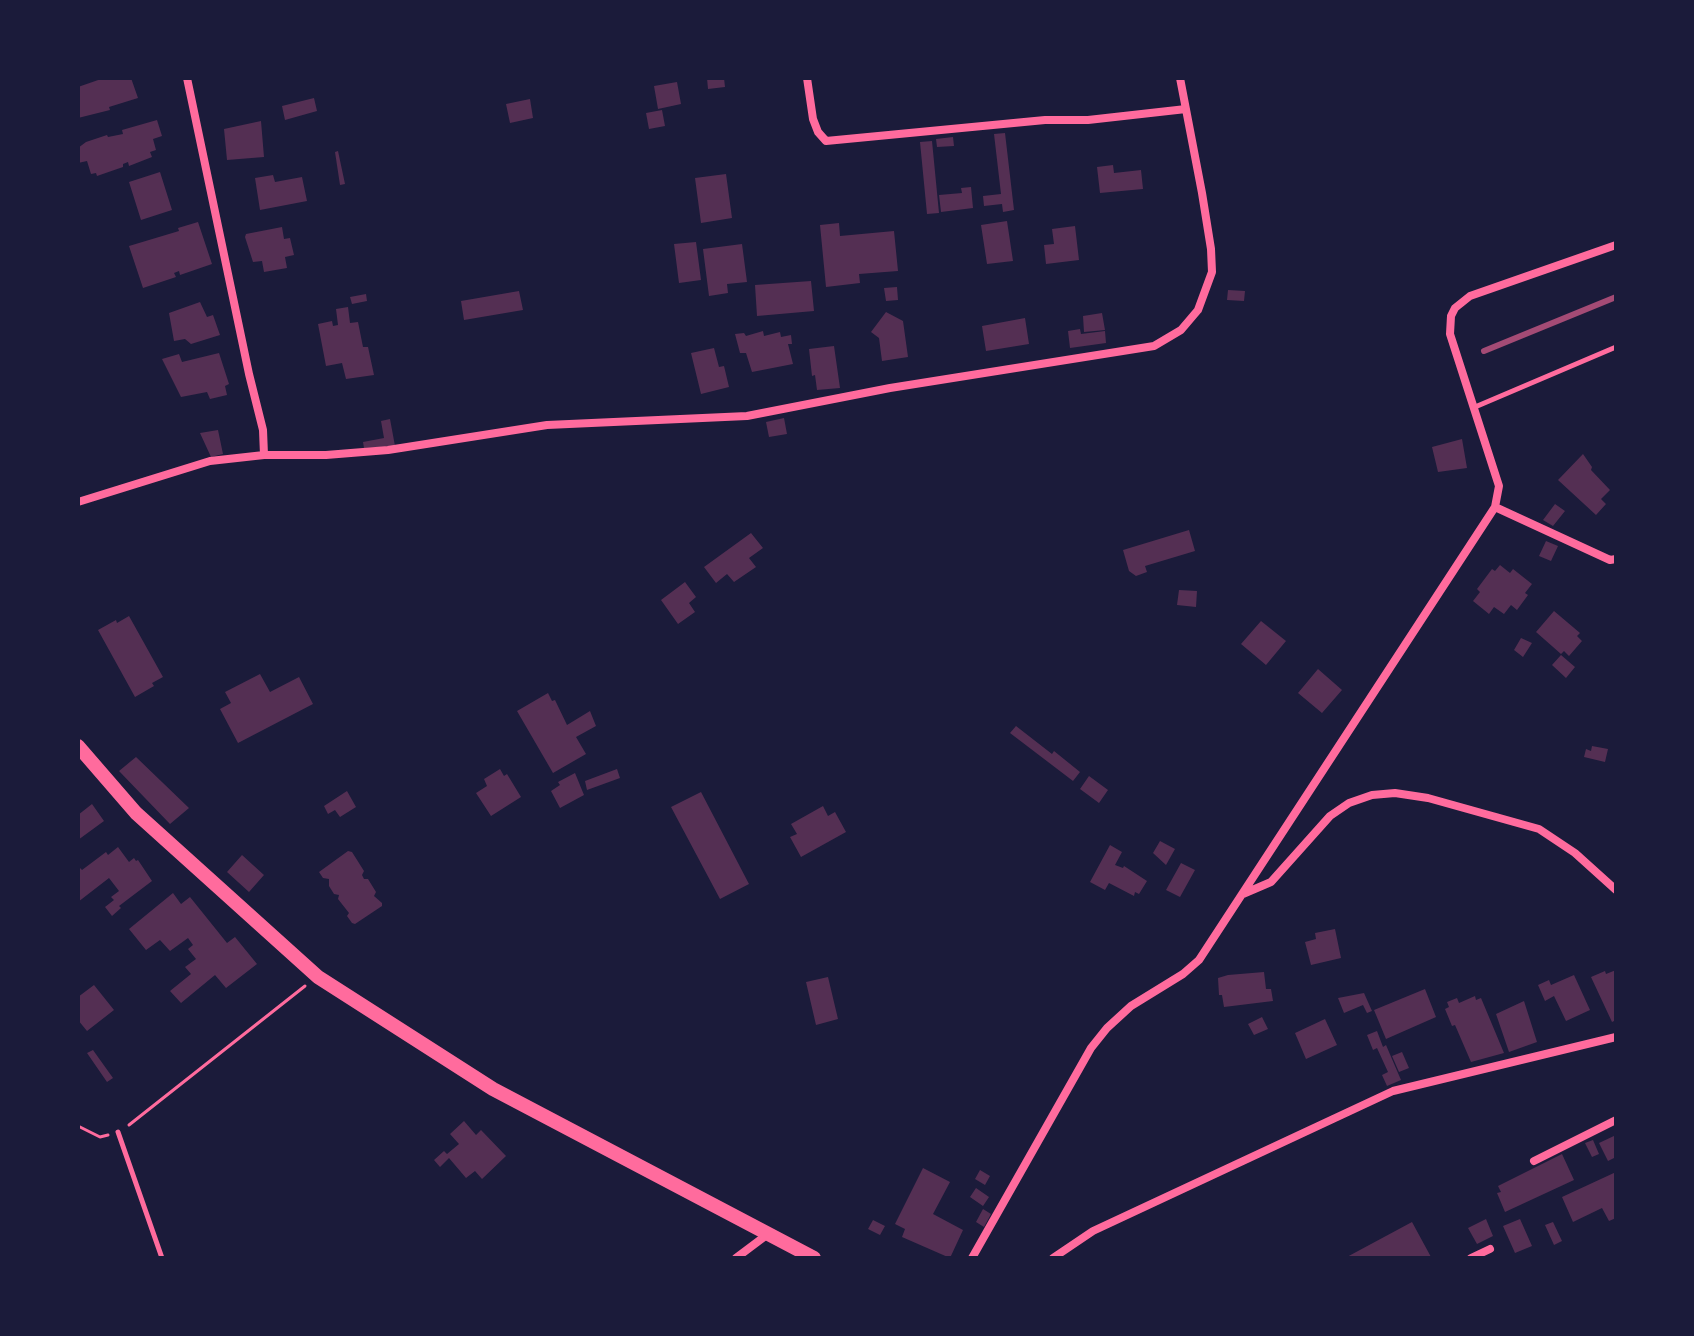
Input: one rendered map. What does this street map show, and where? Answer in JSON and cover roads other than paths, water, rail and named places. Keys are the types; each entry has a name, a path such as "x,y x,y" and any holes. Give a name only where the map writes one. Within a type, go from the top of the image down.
{"street":[{"path":"187,78 245,359 263,430 264,455"},
{"path":"807,78 813,119 826,141 1186,109"},
{"path":"78,502 210,461 264,455 326,455 388,450 547,425 747,416 890,388 1154,346 1181,330 1198,310 1212,272 1202,193 1180,78"},
{"path":"972,1258 1091,1048 1131,1006 1183,974 1199,960 1495,507 1499,486 1450,334 1449,325 1455,308 1470,296 1616,245"},
{"path":"1495,507 1610,560 1616,559"},
{"path":"78,746 136,813 318,977 493,1089 814,1258"},
{"path":"1243,895 1271,882 1330,816 1349,803 1372,795 1395,793 1482,812 1539,829 1575,853 1616,890"},
{"path":"1053,1258 1093,1231 1393,1091 1616,1037"},
{"path":"1534,1161 1616,1120"},
{"path":"736,1258 768,1234"},
{"path":"1471,1258 1490,1249"}],"lane":[{"path":"1475,407 1616,347"},
{"path":"118,1132 162,1258"}],"railway":[{"path":"1484,351 1616,297"}]}
